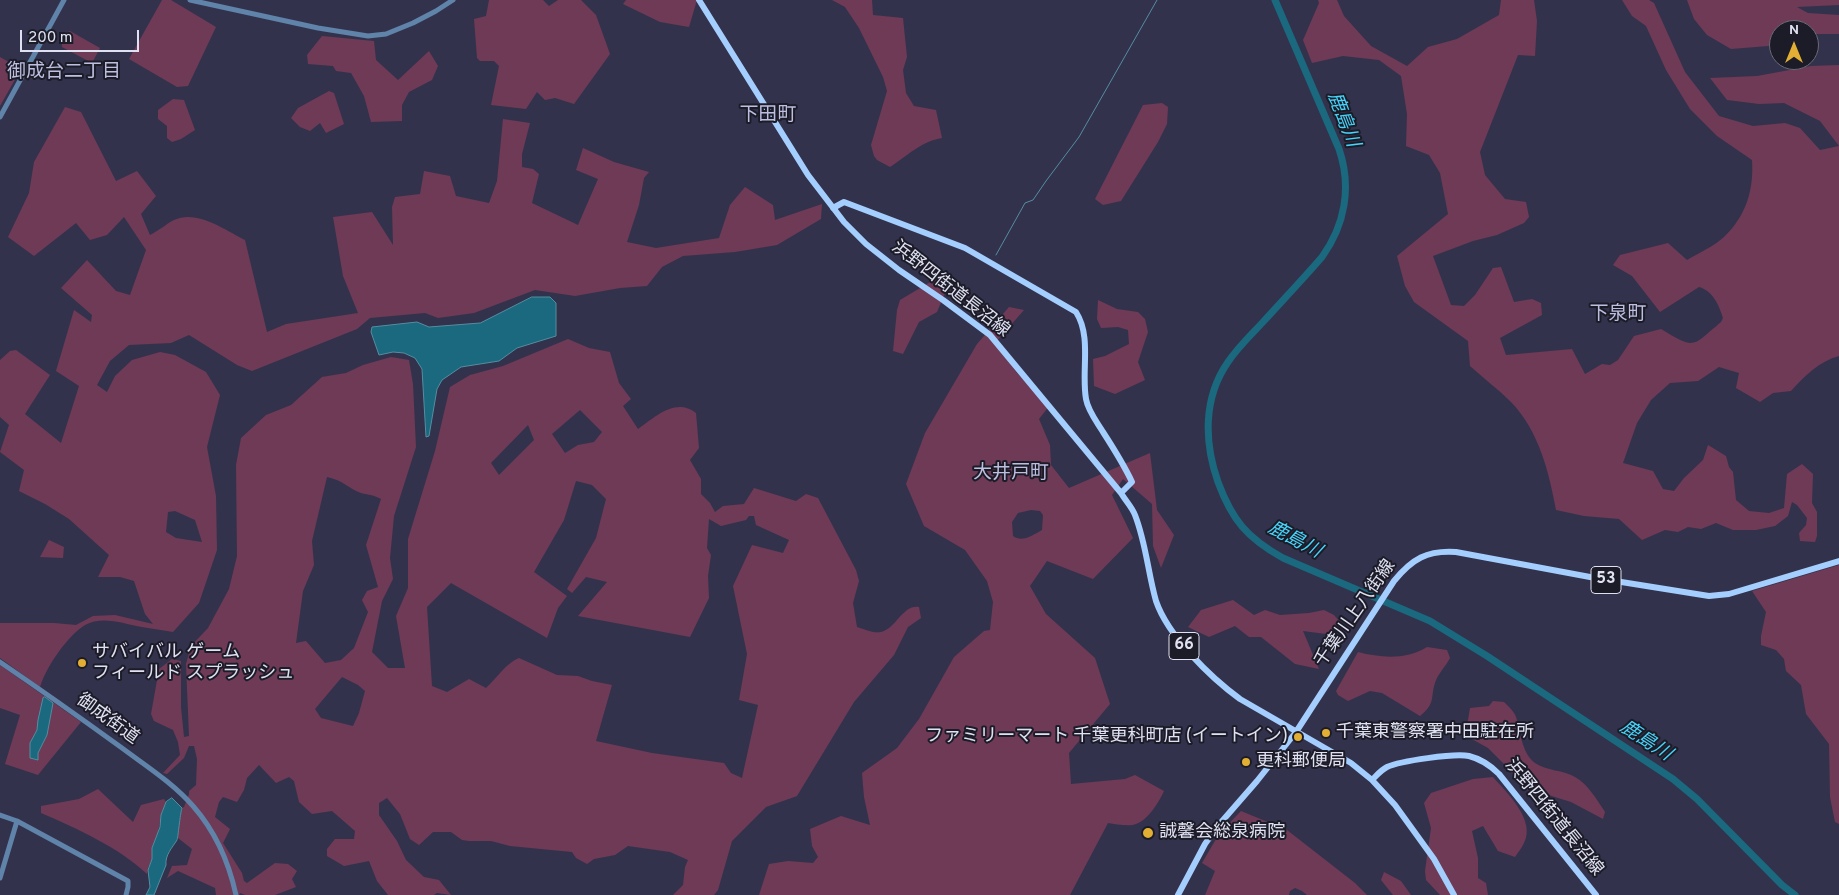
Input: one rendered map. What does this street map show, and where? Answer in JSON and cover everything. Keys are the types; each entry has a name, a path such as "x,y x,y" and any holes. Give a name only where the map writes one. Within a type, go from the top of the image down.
{"main road":[{"name":"浜野四街道長沼線","path":"699,0 808,175 844,222 866,244 899,270 990,335 1121,492 1135,514 1156,600 1162,615 1185,648 1230,691 1351,763 1372,780 1395,806 1434,859 1454,895"},
{"name":"浜野四街道長沼線","path":"833,208 844,202 965,248 1076,312 1080,320 1085,347 1086,401 1132,482 1121,492"},
{"name":"千葉川上八街線","path":"1178,895 1216,827 1257,781 1296,732 1386,594 1409,564 1426,555 1444,551 1456,552 1590,577 1709,596 1729,594 1839,561"},
{"name":"浜野四街道長沼線","path":"1372,780 1388,767 1448,755 1465,755 1485,762 1499,774 1596,895"}],"street":[{"path":"0,117 64,0"},
{"path":"190,0 318,28 368,36 386,34 413,23 453,0"},
{"name":"御成街道","path":"0,662 143,763 194,806 222,852 236,895"},
{"path":"0,815 18,821 128,881 126,895"},
{"path":"0,878 18,821"}],"shaded area":[{"path":"162,0 171,0 216,27 188,86 177,87 129,59"},
{"path":"489,0 543,0 549,6 558,0 581,0 596,15 610,54 574,104 555,98 545,100 537,92 526,109 491,105 499,66 494,61 480,61 477,58 474,19 486,16"},
{"path":"626,0 697,0 689,27 660,22 623,4"},
{"path":"832,0 872,0 873,15 903,18 907,57 903,70 906,93 914,106 936,110 942,138 928,142 890,167 877,160 871,145 887,91 883,77 859,28 845,7"},
{"path":"1318,0 1337,0 1344,16 1371,46 1407,66 1428,47 1457,39 1499,15 1501,0 1534,0 1537,21 1535,56 1518,55 1480,152 1485,175 1505,199 1526,202 1529,217 1524,223 1497,235 1473,241 1433,256 1451,305 1464,306 1475,295 1493,268 1501,267 1514,302 1532,299 1541,303 1542,315 1500,338 1506,355 1572,349 1585,374 1602,364 1610,365 1618,360 1634,336 1661,329 1687,343 1693,343 1704,337 1723,318 1712,295 1699,287 1660,312 1632,276 1613,265 1620,255 1668,243 1687,260 1716,243 1732,229 1738,220 1747,202 1752,182 1752,160 1717,136 1690,109 1666,70 1646,26 1632,16 1622,0 1649,0 1654,3 1685,72 1719,116 1753,126 1785,123 1800,128 1820,150 1839,146 1839,356 1825,361 1801,380 1791,391 1773,393 1760,402 1736,388 1739,373 1719,367 1698,381 1670,383 1651,400 1637,423 1623,463 1653,471 1663,489 1674,491 1684,478 1703,460 1708,445 1726,456 1729,467 1733,472 1736,500 1749,511 1769,513 1784,508 1787,474 1802,464 1813,474 1812,503 1817,512 1817,536 1815,542 1800,541 1799,533 1806,525 1807,518 1797,505 1792,502 1788,516 1775,526 1756,530 1733,530 1716,523 1701,529 1688,527 1678,532 1665,530 1642,540 1619,519 1584,516 1556,510 1550,481 1536,439 1521,413 1506,397 1470,366 1468,341 1414,302 1405,286 1397,256 1448,214 1440,173 1429,155 1406,146 1407,114 1401,76 1379,60 1343,56 1312,63 1303,40 1319,3"},
{"path":"1687,0 1839,0 1839,5 1797,7 1808,13 1839,15 1839,34 1819,34 1819,20 1769,20 1768,46 1731,49 1707,35 1694,19"},
{"path":"70,31 100,48 92,63 62,47"},
{"path":"322,36 374,41 376,60 398,80 429,51 438,66 432,80 409,92 402,105 402,121 371,122 364,96 351,73 336,71 333,66 308,64 307,55"},
{"path":"0,57 21,69 0,106"},
{"path":"1839,65 1839,146 1820,121 1784,103 1759,104 1727,100 1710,78 1757,76 1789,70 1819,70 1819,66"},
{"path":"329,91 334,93 344,124 326,133 320,123 310,131 300,127 291,118 298,108"},
{"path":"173,99 184,100 195,130 181,139 172,142 167,138 167,126 158,119 158,110"},
{"path":"1162,103 1168,107 1167,124 1158,142 1121,201 1103,205 1095,199 1143,105"},
{"path":"65,107 81,112 116,181 137,171 156,196 141,214 150,235 174,220 192,217 211,222 245,240 267,332 286,324 358,313 343,276 333,217 372,212 393,245 392,207 395,197 420,194 424,171 450,176 456,196 489,203 497,181 503,119 530,123 522,154 522,167 533,169 539,174 532,203 578,225 598,179 576,170 583,148 614,162 649,172 644,178 639,205 627,242 656,248 719,238 730,205 745,187 773,205 775,220 822,204 821,219 777,245 735,252 683,256 662,267 647,286 620,288 575,296 535,290 474,313 438,318 425,313 370,318 357,329 252,371 237,365 189,335 171,343 129,345 110,361 97,385 107,392 115,376 132,360 160,352 175,355 206,372 220,395 207,447 216,496 217,550 199,603 173,632 106,620 92,622 71,636 54,659 40,687 0,658 0,623 76,625 93,616 115,615 153,624 145,614 134,581 120,577 98,577 109,555 69,519 19,491 24,470 0,452 9,425 0,417 0,360 10,351 16,350 50,375 25,414 61,443 79,386 56,371 74,310 91,322 92,315 61,288 87,260 116,291 130,295 146,250 124,217 107,235 90,240 76,223 34,256 8,237 29,193 34,162","holes":["175,511 195,520 202,542 176,538 166,532 168,512"]},
{"path":"947,277 950,281 937,312 919,322 903,354 893,351 897,310 900,300 937,278"},
{"path":"1098,300 1117,309 1138,312 1145,319 1148,332 1138,362 1145,380 1115,394 1094,386 1093,359 1105,356 1129,344 1128,330 1118,327 1101,328 1097,319"},
{"path":"1009,307 1024,310 995,343 1017,373 1050,405 1039,419 1050,445 1051,465 1069,488 1150,453 1157,510 1174,535 1161,568 1153,546 1152,504 1123,479 1112,495 1133,538 1093,579 1047,561 1030,586 1046,614 1095,658 1110,704 1069,753 1071,784 1125,779 1135,775 1164,791 1153,810 1140,822 1130,825 1108,823 1070,895 759,895 769,864 788,861 813,863 818,857 812,846 810,829 841,816 870,825 864,797 862,773 897,748 919,719 954,657 984,631 990,630 993,602 987,581 965,550 924,526 906,484 925,433 977,344","holes":["1031,510 1040,511 1043,515 1042,530 1020,539 1013,536 1012,522 1018,513"]},
{"path":"568,339 589,348 610,352 619,383 631,399 623,406 638,429 659,414 673,408 681,407 696,413 699,448 690,460 701,479 701,494 710,503 715,512 723,506 744,504 754,488 796,501 806,494 818,498 856,570 859,581 853,603 857,627 874,632 884,631 893,625 904,612 913,607 919,607 921,618 908,627 894,655 854,702 797,796 766,807 732,841 718,890 714,895 673,895 683,885 685,867 688,860 670,852 628,846 615,855 594,859 587,864 576,858 572,852 510,846 491,841 462,840 451,832 433,832 419,845 410,839 400,814 387,798 379,803 379,815 397,841 406,860 424,877 439,880 451,895 437,893 434,895 388,895 377,881 369,861 344,866 327,856 327,849 335,839 354,839 355,831 332,811 312,814 299,802 294,781 289,777 276,783 259,765 247,778 244,790 237,802 223,797 219,802 215,817 230,829 223,843 242,873 244,881 247,883 275,863 288,864 297,871 292,879 296,887 275,895 245,895 240,893 239,895 216,895 215,888 178,871 167,878 172,866 187,865 192,849 178,838 178,829 182,808 189,791 196,785 197,759 194,746 189,746 184,758 167,774 163,773 180,755 178,742 173,730 154,721 151,714 159,669 172,659 181,661 181,707 184,737 189,736 186,664 191,646 208,628 229,589 237,556 236,465 241,438 266,415 291,405 322,377 346,373 363,365 391,357 409,360 413,384 416,447 394,516 390,558 393,579 382,601 372,652 388,668 405,668 396,616 408,588 408,539 435,451 450,387 470,375 503,366","holes":["580,410 602,432 594,442 578,445 565,453 552,434","528,425 534,440 499,475 491,463","327,477 337,480 361,493 381,499 366,545 378,587 367,591 362,600 368,612 354,648 341,660 325,663 306,641 296,643 303,591 314,565 312,541","576,481 592,485 606,499 596,538 567,589 572,593 586,577 607,582 578,616 690,637 709,598 708,576 711,555 707,548 709,519 721,526 746,520 749,516 754,516 756,525 789,540 783,553 752,545 733,586 747,654 739,700 758,705 742,778 731,773 724,763 652,753 596,741 612,685 578,676 557,675 519,658 506,667 486,688 469,679 447,692 432,686 427,607 451,583 547,638 558,608 567,596 534,572 564,520","342,677 365,691 353,726 321,718 315,709"]},
{"path":"49,540 64,547 63,558 40,557"},
{"path":"1839,565 1839,824 1835,822 1830,797 1829,744 1806,714 1801,685 1786,671 1784,659 1776,650 1761,645 1766,612 1752,591"},
{"path":"1233,600 1254,615 1265,610 1280,615 1324,610 1334,615 1340,622 1338,629 1326,634 1303,631 1319,669 1295,664 1261,637 1249,637 1235,626 1209,637 1188,627 1201,610"},
{"path":"1427,647 1447,650 1450,658 1436,680 1432,701 1420,716 1382,693 1370,691 1348,701 1338,695 1336,691 1358,652 1393,657 1411,654"},
{"path":"0,665 81,722 38,775 5,764 20,715 0,708","holes":["53,703 47,735 38,753 38,760 31,758 30,743"]},
{"path":"1493,701 1504,702 1514,713 1524,748 1530,758 1539,766 1566,773 1580,780 1605,812 1603,819 1571,802 1526,790 1488,748 1470,738 1467,726 1470,708 1489,706"},
{"path":"1493,777 1512,799 1523,816 1527,834 1524,843 1515,857 1498,851 1483,826 1472,831 1478,858 1478,878 1486,883 1488,895 1440,895 1426,880 1425,871 1431,828 1424,803 1431,793 1473,779"},
{"path":"98,789 133,822 141,805 164,799 166,802 152,848 152,859 147,874 136,864 110,847 83,832 41,813 41,806 79,799"},
{"path":"1241,811 1287,830 1355,883 1367,895 1307,895 1295,888 1290,891 1289,895 1205,895 1215,871 1202,863 1219,834"},
{"path":"1384,872 1401,881 1411,895 1393,895 1381,880"}],"water":[{"path":"532,297 550,297 556,303 556,336 517,348 499,361 461,367 442,380 437,389 429,436 426,437 422,369 415,358 404,353 393,352 379,355 371,332 372,327 417,322 429,327 480,323"},
{"path":"45,697 53,703 47,735 38,753 38,760 30,758 30,743 37,730 43,698"},
{"path":"172,798 182,808 177,840 168,855 154,895 146,895 150,887 148,870 152,859 152,848 160,827 161,815 166,802"}],"waterway":[{"path":"996,255 1025,203 1033,200 1079,137 1157,0"},
{"name":"鹿島川","path":"1275,0 1339,149 1345,177 1344,205 1336,232 1322,257 1236,351 1220,376 1214,390 1210,405 1208,436 1213,467 1229,507 1242,527 1270,551 1430,621 1487,656 1673,779 1697,799 1782,885 1795,895"}],"place":[{"name":"サバイバル ゲーム フィールド スプラッシュ","path":"82,663"},
{"name":"千葉東警察署中田駐在所","path":"1326,733"},
{"name":"ファミリーマート 千葉更科町店 (イートイン)","path":"1298,737"},
{"name":"更科郵便局","path":"1246,762"},
{"name":"誠馨会総泉病院","path":"1148,833"}],"district":[{"name":"御成台二丁目","path":"64,73"},
{"name":"下田町","path":"768,116"},
{"name":"下泉町","path":"1618,315"},
{"name":"大井戸町","path":"1011,474"}]}
